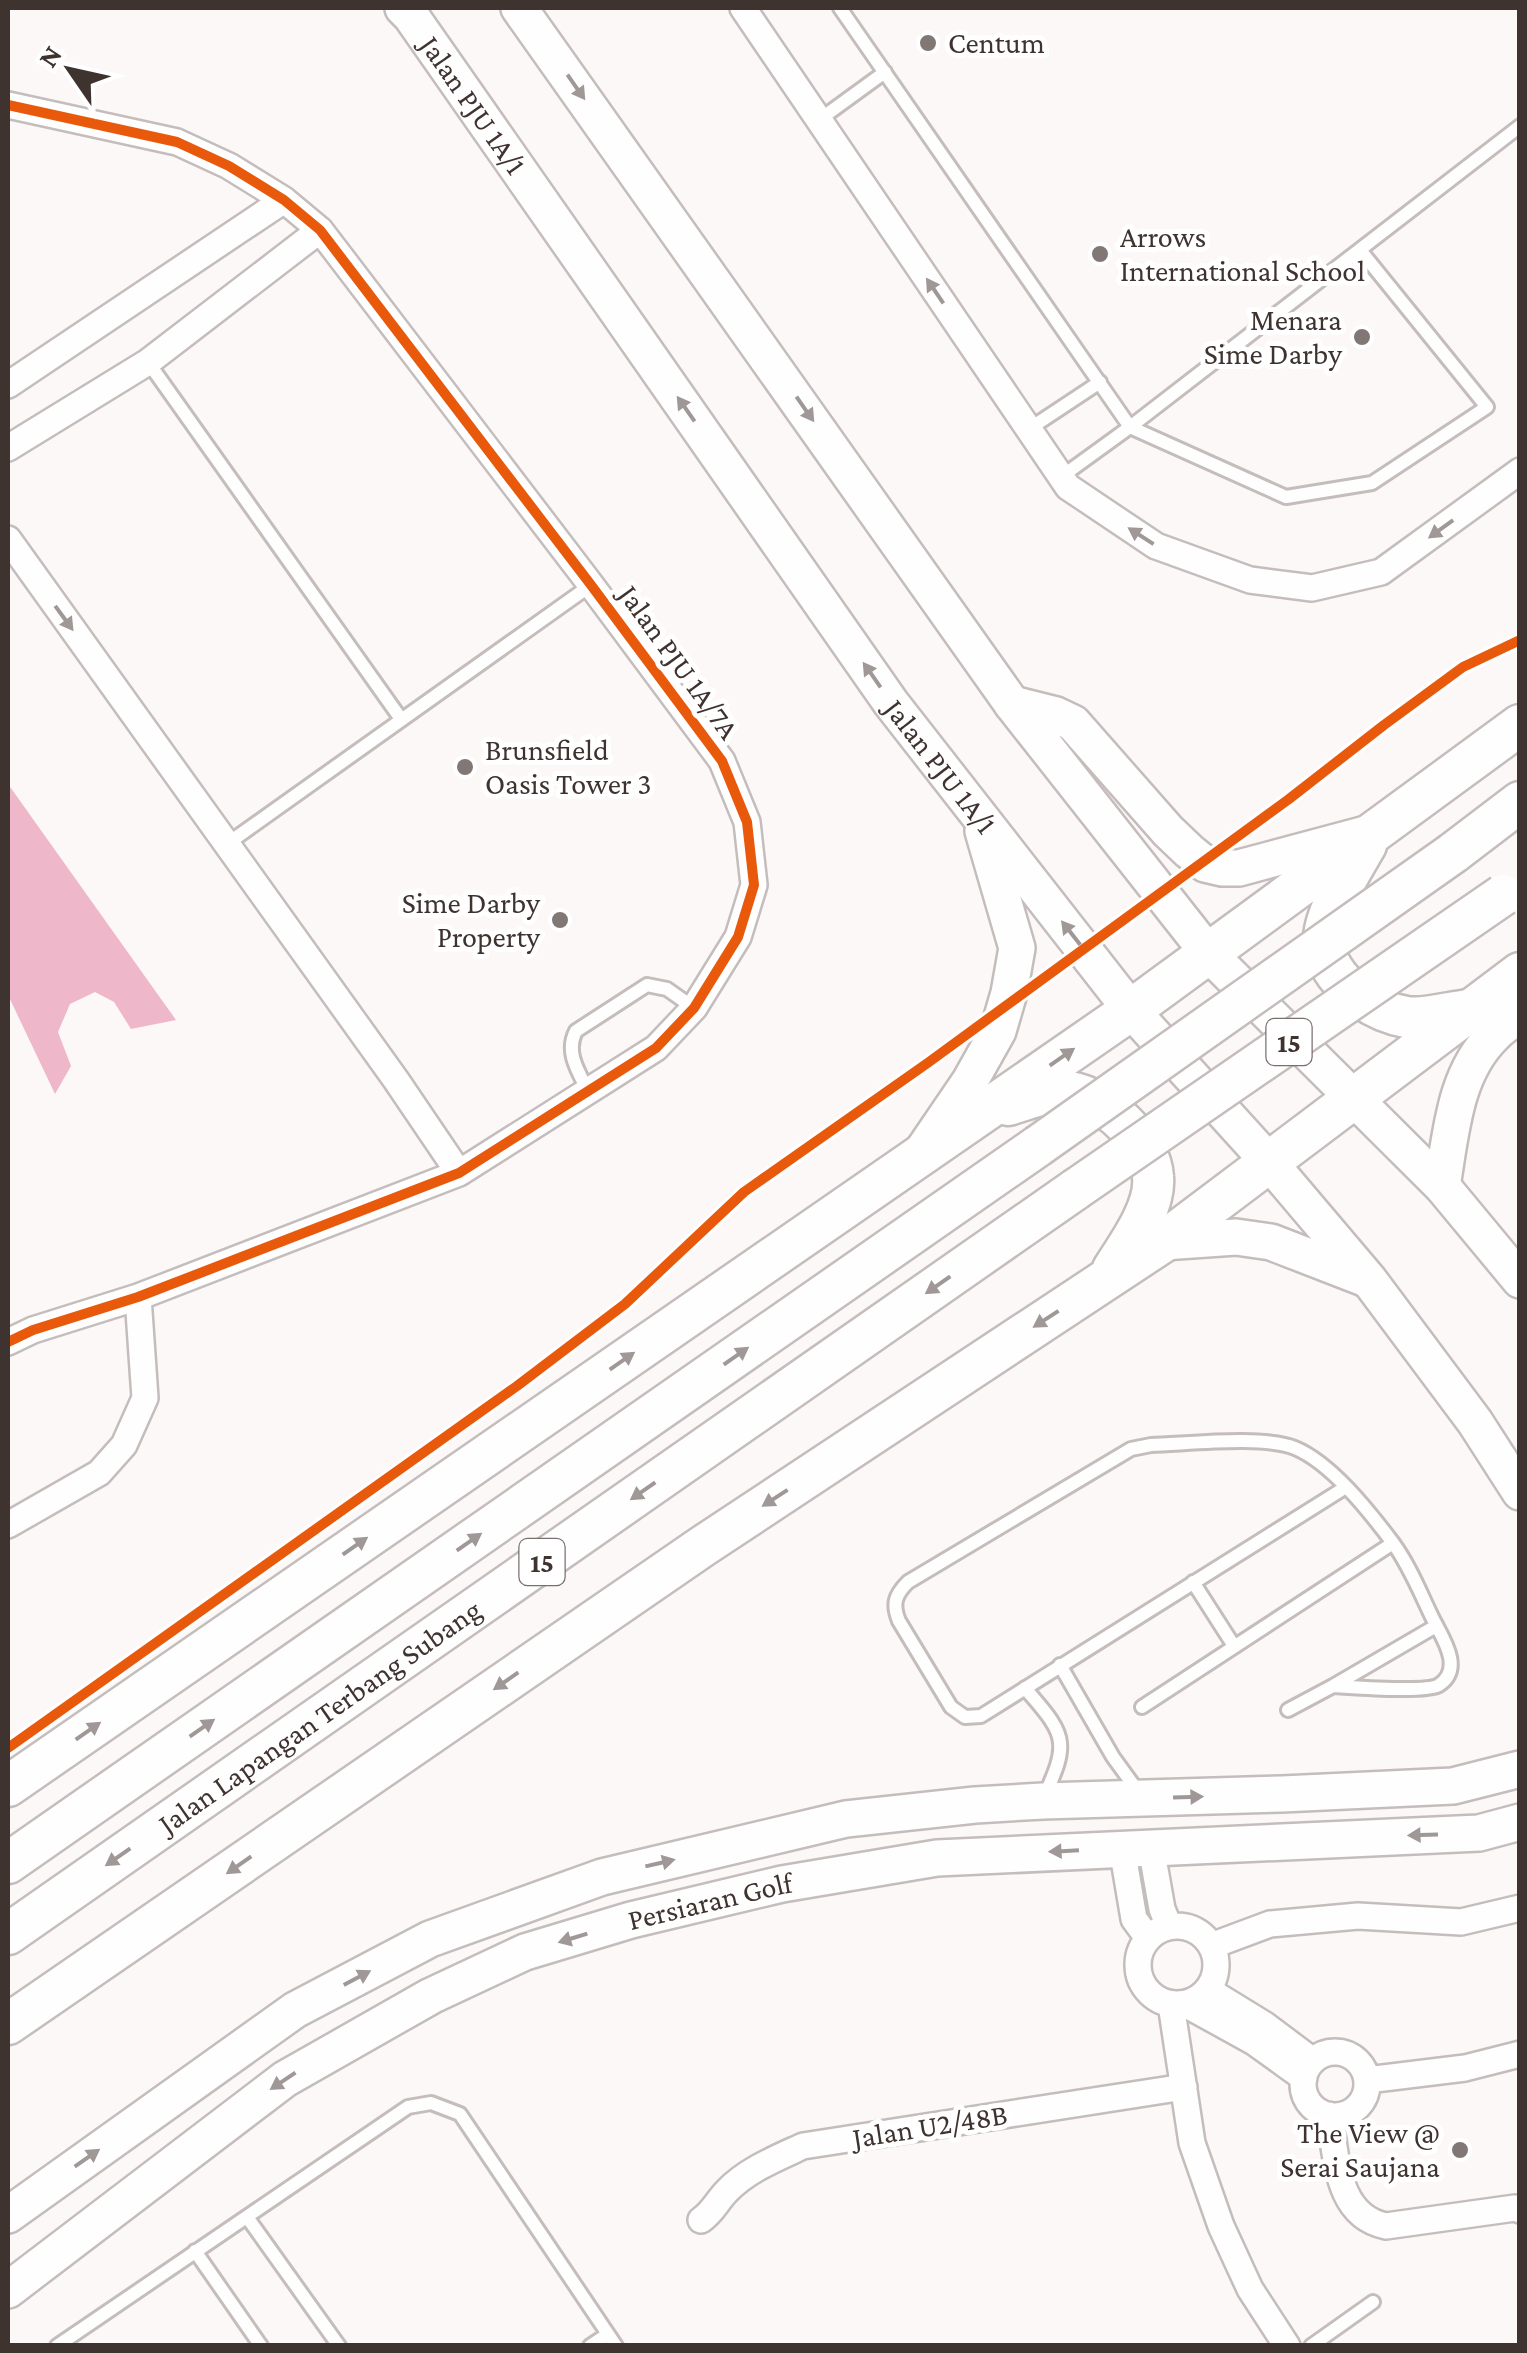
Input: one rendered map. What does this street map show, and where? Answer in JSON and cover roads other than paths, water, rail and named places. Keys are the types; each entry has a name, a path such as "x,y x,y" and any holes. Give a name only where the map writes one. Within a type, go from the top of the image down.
{"main road":[{"name":"Jalan PJU 1A/1","path":"403,8 891,702 1130,1010 1370,1280 1475,1422 1520,1492"},
{"path":"519,8 1012,704 1209,954 1442,1186 1520,1280"},
{"path":"1012,704 1056,714 1074,723 1168,832 1205,864 1239,868 1374,832"},
{"path":"8,1786 1130,1010 1520,725"},
{"name":"Jalan Lapangan Terbang Subang","path":"8,1864 1038,1146 1453,854 1520,802"},
{"path":"920,1155 998,1031 1010,993 1016,948 977,812"},
{"path":"1374,832 1331,912 1324,942 1333,968 1354,993 1409,1018 1472,1009"},
{"name":"Jalan Lapangan Terbang Subang","path":"8,1934 1511,889"},
{"path":"8,2024 703,1546 1163,1242 1520,973"},
{"path":"1442,1186 1454,1114 1466,1073 1492,1036 1520,1015"},
{"path":"980,1113 1068,1092 1104,1105 1129,1128 1148,1153 1154,1179 1144,1220 1107,1279"},
{"path":"1163,1242 1236,1237 1271,1242 1370,1280"},
{"name":"Persiaran Golf","path":"8,2215 295,2010 430,1939 602,1877 846,1819 1043,1800 1454,1786 1520,1769"},
{"name":"Persiaran Golf","path":"8,2290 285,2079 431,1996 525,1952 632,1920 782,1884 937,1858 1479,1833 1520,1822"},
{"path":"602,1877 603,1890 614,1906 632,1920"}],"street":[{"path":"743,8 1060,478 1156,546 1250,580 1312,588 1381,572 1520,472"},
{"name":"Jalan PJU 1A/7A","path":"8,105 177,142 229,166 284,200 320,230 722,762 747,822 754,885 738,937 694,1008 656,1048 459,1172 138,1297 33,1330 8,1342"},
{"path":"8,385 284,200"},
{"path":"8,448 148,362 320,230"},
{"path":"8,539 459,1172"},
{"path":"8,1524 99,1474 124,1446 145,1398 138,1297"},
{"path":"1137,1848 1162,1909 1158,1932"},
{"path":"1211,1946 1270,1924 1358,1916 1461,1922 1520,1908"},
{"path":"1178,2004 1198,1998 1208,1990 1216,1968 1211,1946 1204,1936 1181,1926 1158,1932 1140,1948 1138,1972 1150,1994 1308,2069"},
{"path":"1208,1990 1265,2025 1308,2069"},
{"path":"1178,2004 1192,2143 1220,2226 1250,2289 1288,2346"},
{"path":"1331,2051 1351,2055 1360,2062 1367,2090 1357,2108 1348,2113 1319,2112 1306,2098 1308,2069 1331,2051"},
{"path":"1367,2080 1465,2068 1520,2054"},
{"name":"Jalan U2/48B","path":"701,2220 754,2170 803,2146 1184,2087"},
{"path":"1329,2115 1345,2194 1351,2206 1372,2224 1386,2226 1520,2210"}],"lane":[{"path":"840,8 1130,427 1286,497 1372,483 1487,407 1360,250"},
{"path":"819,120 885,72"},
{"path":"1060,478 1520,126"},
{"path":"148,362 401,720"},
{"path":"1028,429 1100,382"},
{"path":"226,844 591,585"},
{"path":"588,1091 572,1061 571,1040 576,1031 647,985 668,989 694,1008"},
{"path":"1333,1686 1431,1688 1446,1679 1452,1666 1450,1654 1394,1544 1346,1487 1314,1458 1274,1441 1130,1449 908,1582 899,1591 894,1610 956,1712 980,1716 1346,1487"},
{"path":"1142,1707 1394,1544"},
{"path":"1193,1582 1234,1646"},
{"path":"1288,1710 1436,1626"},
{"path":"1060,1665 1113,1757 1144,1798"},
{"path":"1025,1688 1061,1741 1043,1800"},
{"path":"57,2346 408,2107 431,2103 460,2114 612,2340 590,2346"},
{"path":"247,2216 338,2346"},
{"path":"195,2252 261,2346"},
{"path":"1311,2346 1373,2302"}],"place":[{"name":"Centum","path":"928,43"},
{"name":"Arrows International School","path":"1100,254"},
{"name":"Menara Sime Darby","path":"1362,337"},
{"name":"Brunsfield Oasis Tower 3","path":"465,767"},
{"name":"Sime Darby Property","path":"560,920"},
{"name":"The View @ Serai Saujana","path":"1460,2150"}]}
